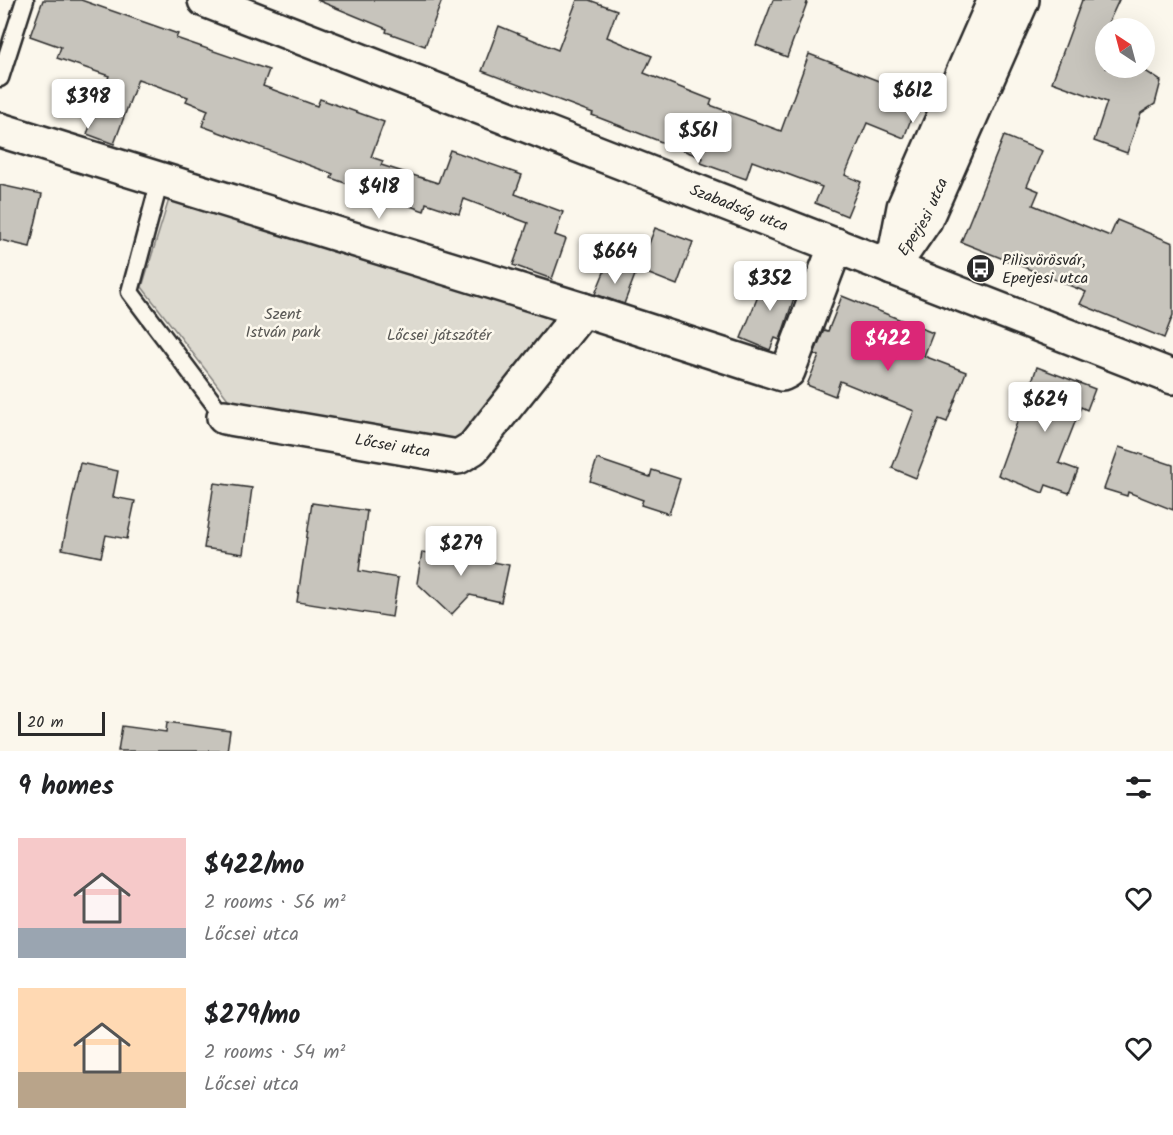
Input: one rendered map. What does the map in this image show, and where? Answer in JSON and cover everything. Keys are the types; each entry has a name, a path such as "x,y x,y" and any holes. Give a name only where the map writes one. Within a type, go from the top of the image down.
{"street":[{"name":"Szabadság utca","path":"205,0 1173,377"},
{"name":"Eperjesi utca","path":"892,268 904,207 995,0"},
{"name":"Eperjesi utca","path":"892,268 925,220 1022,0"},
{"path":"0,130 583,310 782,375 788,371 836,245"},
{"name":"Lőcsei utca","path":"224,417 458,457 474,448 583,310"}],"lane":[{"path":"0,78 24,0"},
{"name":"Lőcsei utca","path":"160,180 130,292 224,417"}],"green space":[{"name":"Szent István park","path":"170,196 560,314 467,433 446,442 231,403 142,287"}],"building":[{"path":"43,0 81,0 178,34 176,38 269,70 263,86 317,106 320,99 384,122 371,157 383,161 381,165 438,183 450,150 522,175 515,194 563,212 555,235 566,239 552,279 513,265 528,223 464,199 459,214 426,203 424,211 331,178 333,174 202,126 208,110 186,101 188,97 138,79 114,144 87,134 109,76 57,58 61,47 30,36"},
{"path":"317,0 442,0 425,46 386,32 387,29"},
{"path":"577,0 589,0 617,10 607,37 652,56 644,73 712,100 710,105 781,131 809,54 902,90 896,103 914,111 904,138 867,123 845,175 861,182 847,216 815,203 822,187 752,161 746,179 701,163 703,158 592,115 593,113 482,71 499,26 558,50"},
{"path":"773,0 808,0 787,57 756,45"},
{"path":"1082,0 1119,0 1111,18 1095,18 1095,78 1155,77 1161,81 1155,104 1141,113 1127,153 1094,141 1107,102 1052,82"},
{"path":"1004,136 1042,151 1027,186 1039,191 1033,205 1110,236 1117,220 1173,243 1173,315 1164,338 1080,304 1086,292 961,242"},
{"path":"0,185 42,194 30,247 0,240"},
{"path":"655,228 693,242 677,285 639,270"},
{"path":"607,265 635,275 624,304 595,294"},
{"path":"767,274 798,286 780,340 775,338 770,350 741,338"},
{"path":"842,296 933,333 924,356 966,372 947,422 939,419 916,478 892,468 914,411 840,381 835,396 807,385 819,356 814,354 824,330 828,331"},
{"path":"1037,367 1095,389 1087,410 1081,407 1059,463 1078,470 1069,493 1046,485 1043,493 998,475"},
{"path":"1119,447 1173,465 1173,510 1128,492 1127,496 1104,489"},
{"path":"597,459 650,477 652,470 680,479 669,514 641,505 643,500 590,481"},
{"path":"80,463 118,471 113,497 135,501 127,539 106,535 101,557 62,549"},
{"path":"214,483 252,488 243,554 204,548"},
{"path":"312,503 367,511 359,571 398,578 392,617 297,602"},
{"path":"470,539 488,561 509,565 501,602 470,595 451,615 417,583 422,552 449,556"},
{"path":"167,722 230,731 227,751 118,751 122,726 166,732"}],"place":[{"name":"Pilisvörösvár, Eperjesi utca","path":"981,269"}],"park label":[{"name":"Lőcsei játszótér","path":"439,335"}]}
